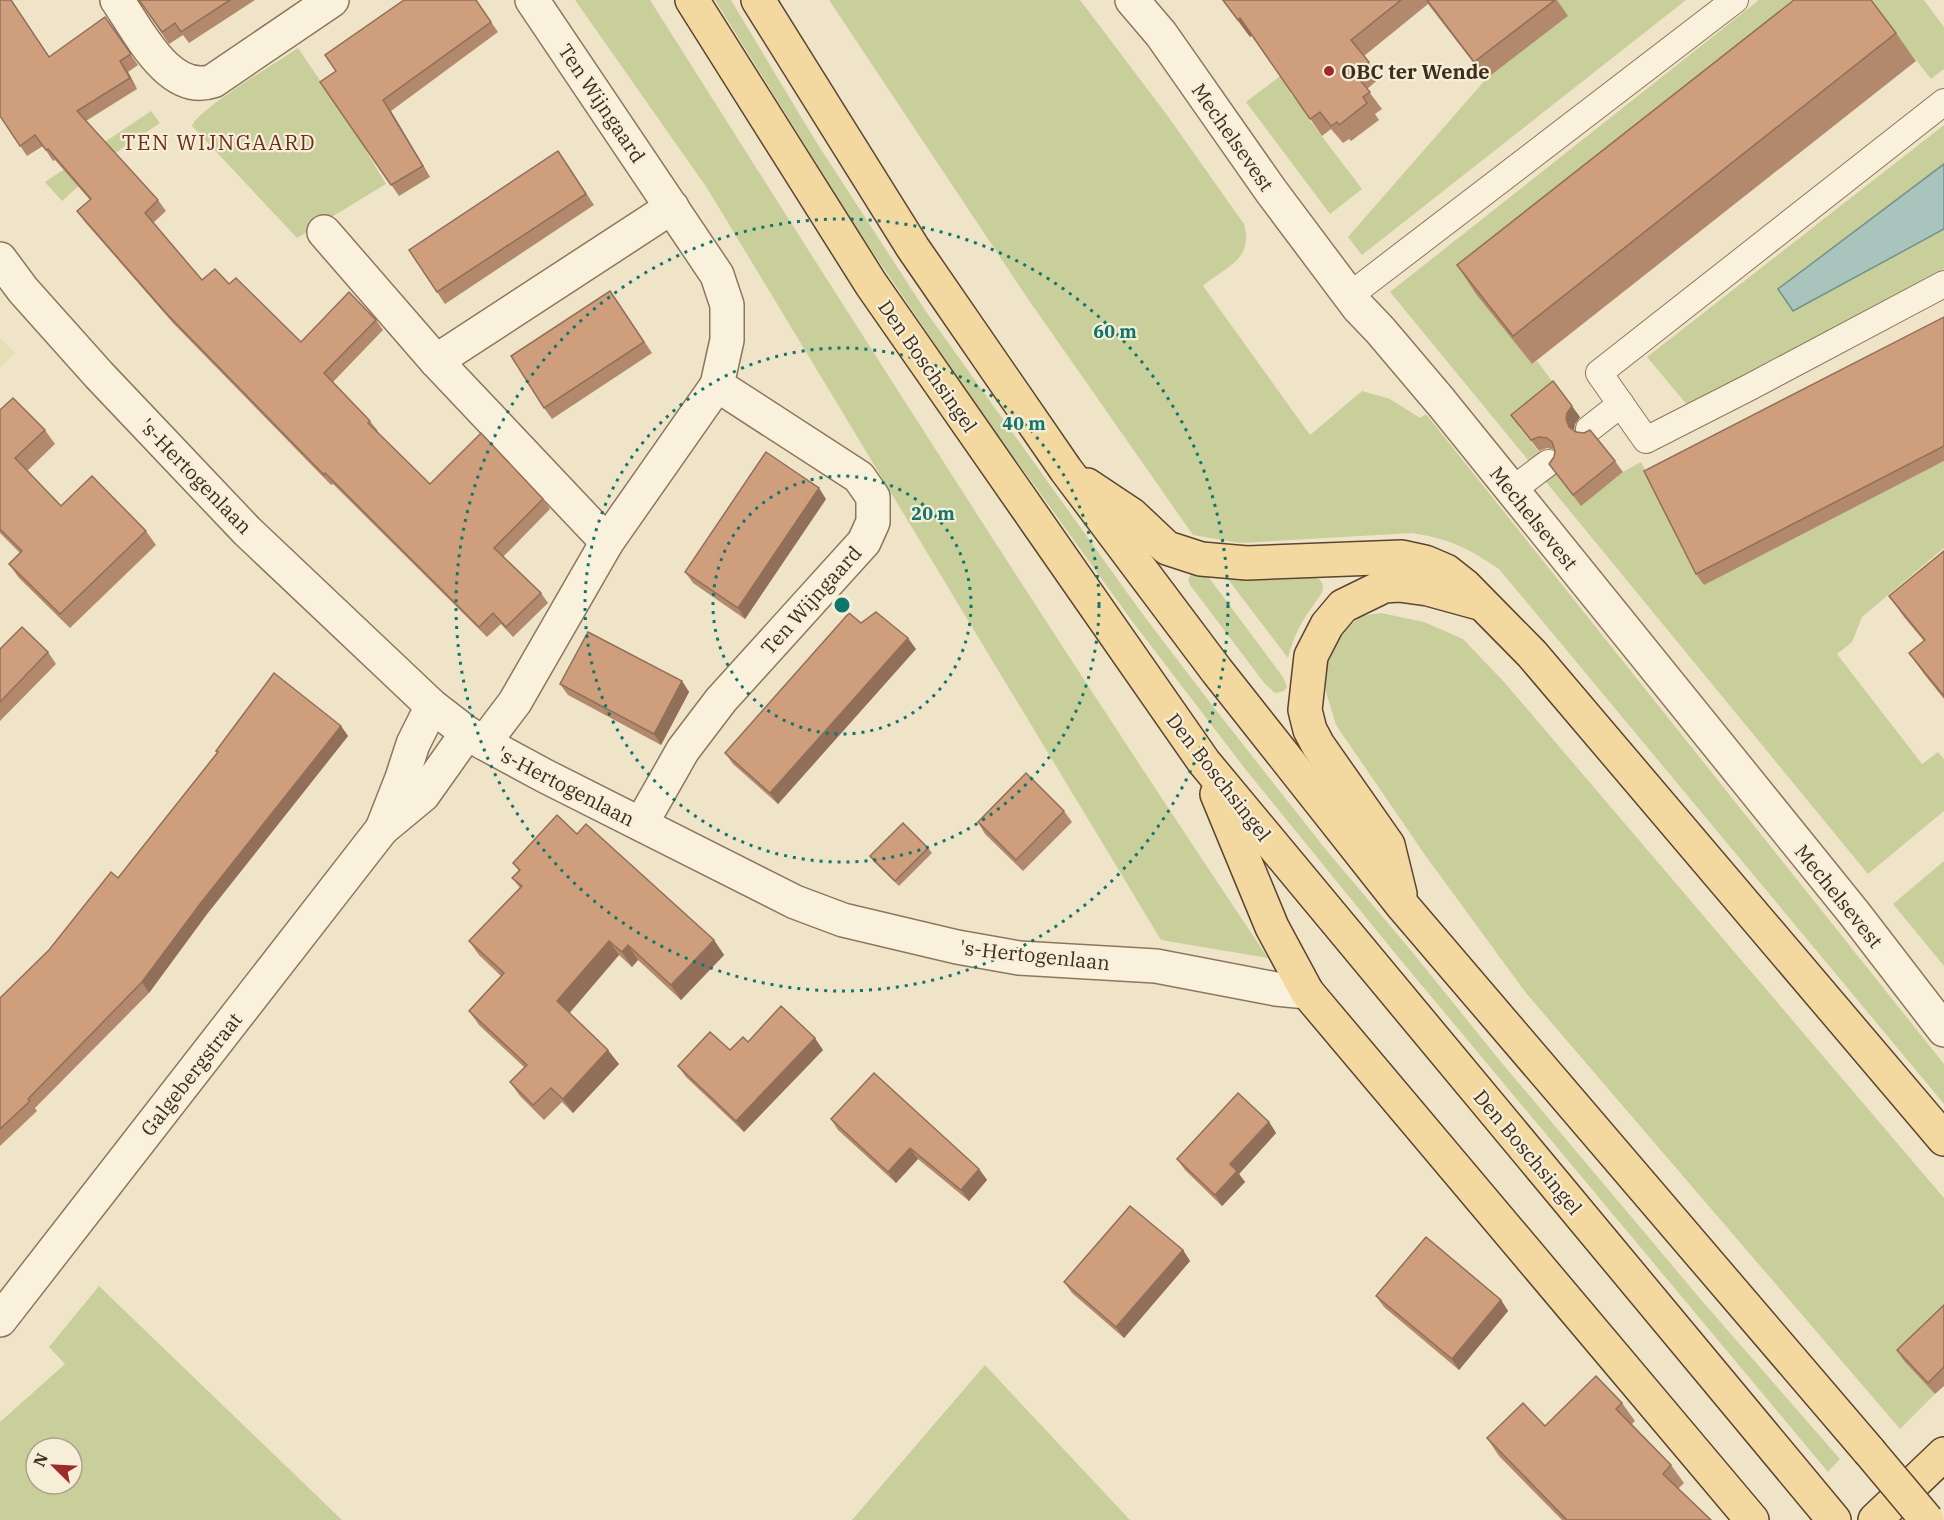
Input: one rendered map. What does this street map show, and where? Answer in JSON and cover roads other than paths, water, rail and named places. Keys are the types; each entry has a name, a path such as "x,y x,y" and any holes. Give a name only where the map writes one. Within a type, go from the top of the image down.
{"main road":[{"name":"Den Boschsingel","path":"692,0 871,284 1203,762 1826,1510"},
{"path":"758,0 913,248 1066,470 1217,671 1402,905 1928,1520"},
{"path":"1066,470 1132,515 1167,548 1181,554 1202,559 1247,563 1402,556 1446,570 1499,619 1532,654 1944,1139"},
{"path":"1402,905 1388,845 1318,746 1310,730 1305,710 1311,656 1327,625 1343,606 1384,586 1411,585 1480,603"},
{"path":"1203,762 1272,927 1307,992 1752,1520"},
{"path":"1875,1520 1944,1454"}],"street":[{"path":"117,0 166,68 187,81 200,84 213,81 332,0"},
{"name":"Ten Wijngaard","path":"475,738 515,702 607,542 717,385 727,340 727,304 717,275 532,0"},
{"name":"Mechelsevest","path":"1132,0 1161,34 1271,191 1349,296 1441,402 1854,913 1944,1030"},
{"path":"436,361 672,207"},
{"path":"324,232 436,361 607,542"},
{"name":"'s-Hertogenlaan","path":"0,259 23,290 99,375 248,531 432,706 475,738 545,776 795,902 843,920 957,947 1019,958 1156,966 1276,989 1307,992"},
{"name":"Ten Wijngaard","path":"641,824 683,750 721,700 864,542 873,522 873,497 859,477 717,385"},
{"name":"Galgebergstraat","path":"382,829 402,778 412,744 432,706"},
{"name":"Galgebergstraat","path":"0,1320 382,829 423,795 475,738"}],"lane":[{"path":"1349,296 1735,0"},
{"path":"1944,102 1599,373 1646,440 1944,284"},
{"path":"1589,429 1621,404"},
{"path":"1512,491 1548,462"}],"water":[{"path":"1944,164 1944,229 1793,311 1778,289"}],"place":[{"name":"OBC ter Wende","path":"1329,71"}],"district":[{"name":"TEN WIJNGAARD","path":"219,142"}]}
